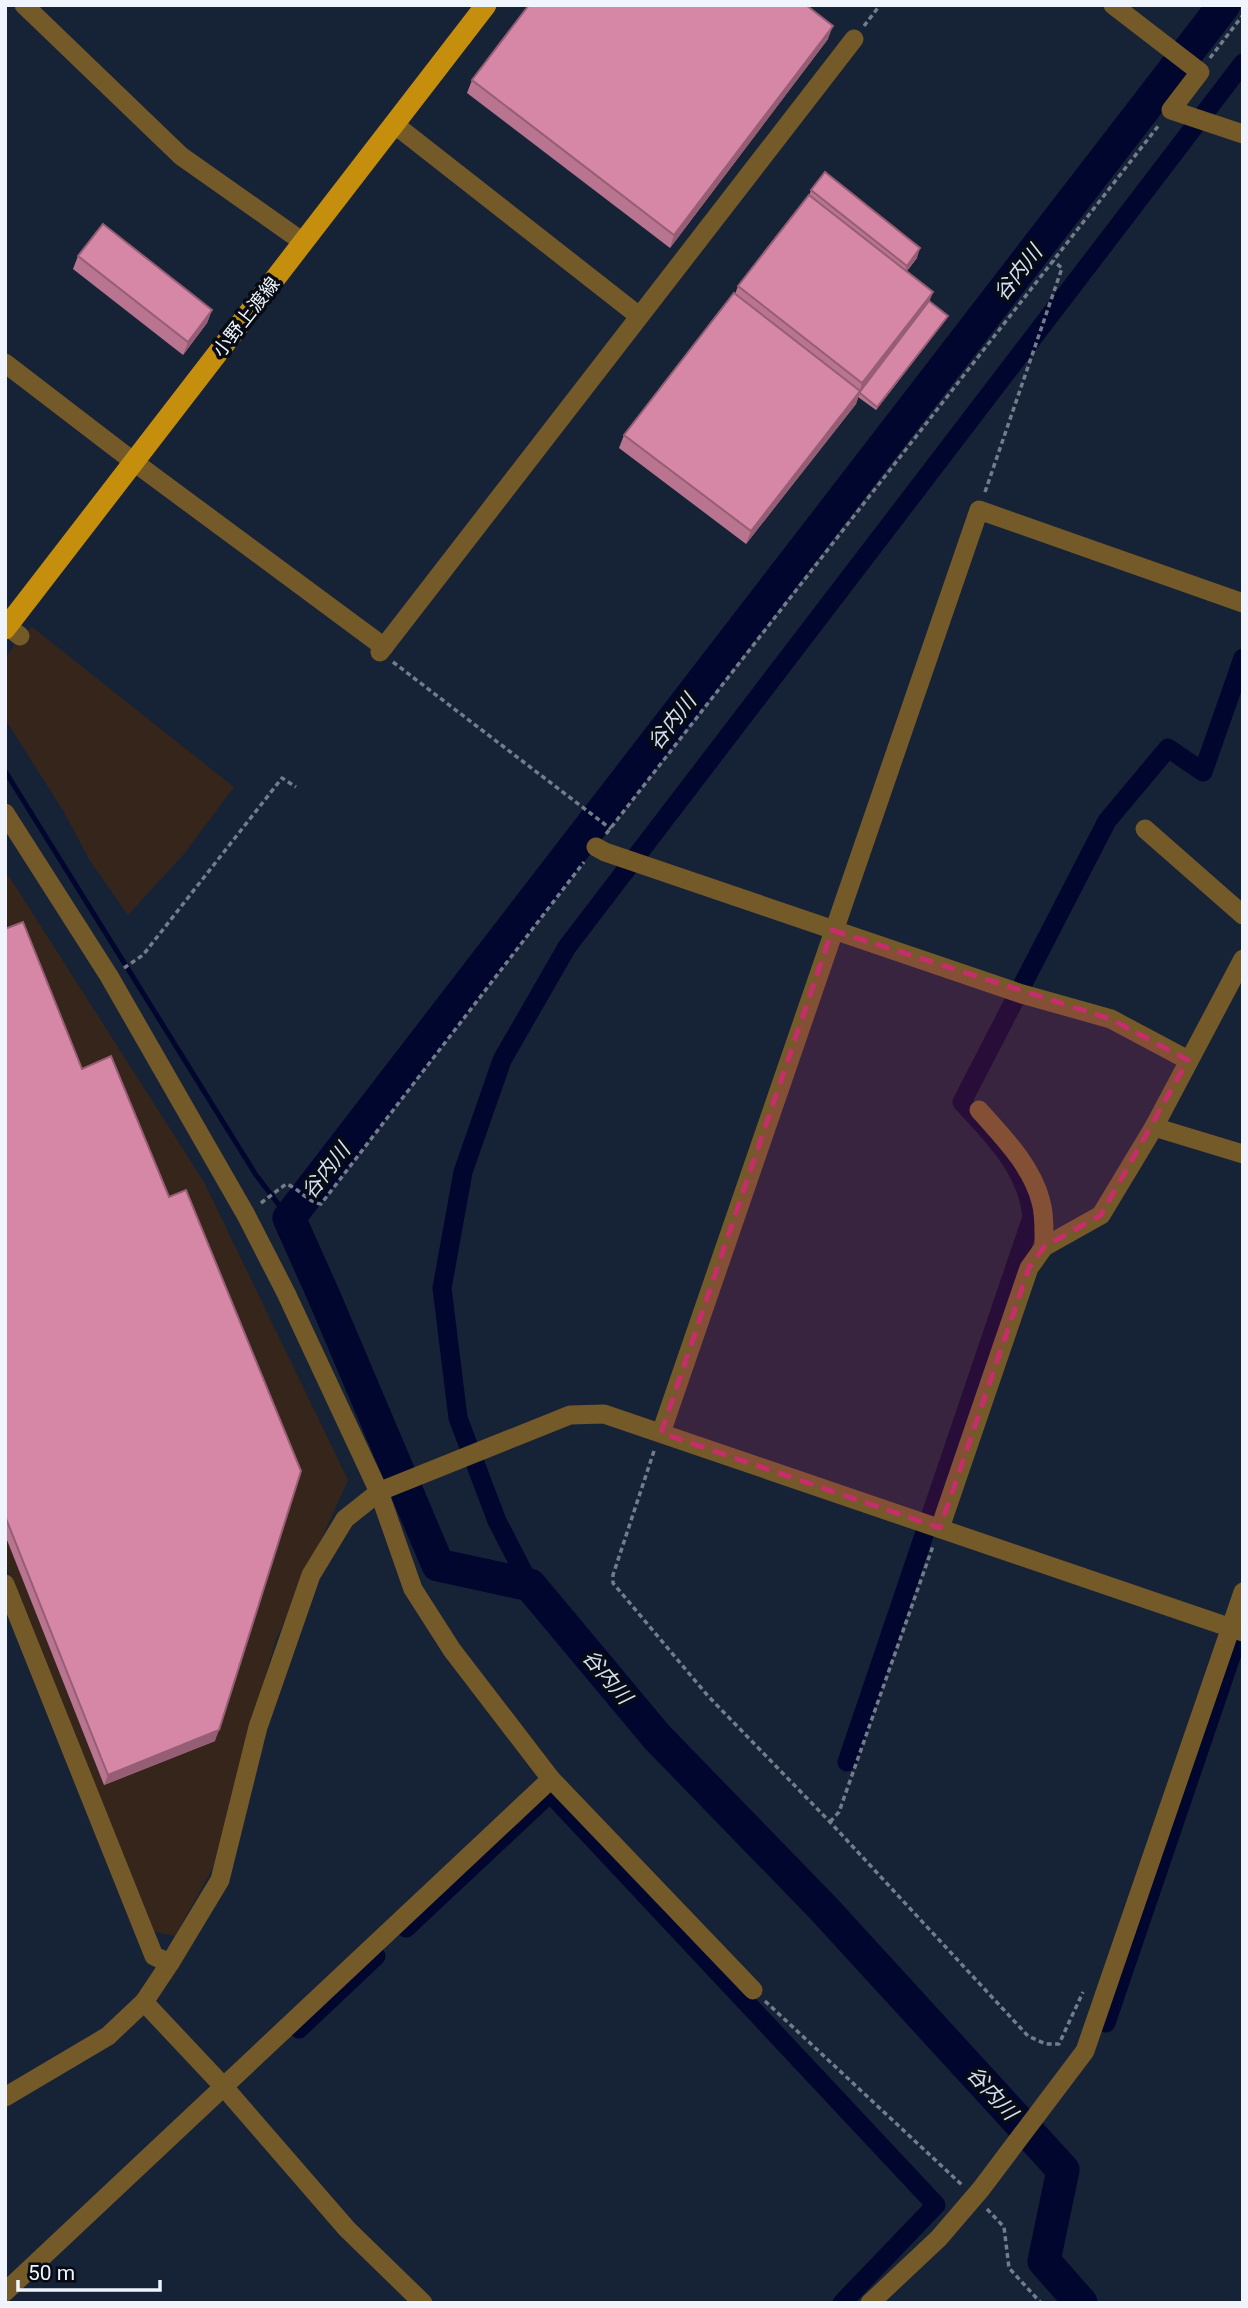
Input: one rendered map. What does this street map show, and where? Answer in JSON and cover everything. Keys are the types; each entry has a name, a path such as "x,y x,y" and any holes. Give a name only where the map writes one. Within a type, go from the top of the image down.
{"main road":[{"name":"小野上渡線","path":"11,631 134,462 486,5"}],"street":[{"path":"24,5 181,156 303,242"},
{"path":"1112,5 1197,69 1171,110 1243,134"},
{"path":"5,363 382,650 854,39"},
{"path":"394,124 639,316"},
{"path":"660,1433 979,510 1243,603"},
{"path":"5,814 109,976 246,1215 383,1490 413,1589 452,1650 551,1779 753,1990"},
{"path":"1145,830 1243,915"},
{"path":"596,847 1022,994 1111,1019 1188,1060"},
{"path":"940,1528 1029,1268 1044,1247 1101,1215 1154,1127 1243,959"},
{"path":"979,1110 1010,1144 1032,1178 1041,1202 1044,1247"},
{"path":"1154,1127 1243,1154"},
{"path":"5,2097 108,2036 144,2002 220,1880 258,1727 311,1575 345,1519 383,1490 570,1415 604,1414 1236,1630"},
{"path":"5,1584 154,1956 170,1963"},
{"path":"870,2303 939,2238 1068,2077 1085,2051 1236,1630 1243,1592"},
{"path":"5,2292 551,1779"},
{"path":"144,2002 223,2087 347,2229 423,2303"}],"path":[{"path":"854,39 880,5"},
{"path":"1197,69 1243,15"},
{"path":"254,1208 286,1184 293,1186 314,1203 321,1204 609,827 1171,110"},
{"path":"979,510 1062,268 1053,261"},
{"path":"382,650 609,827"},
{"path":"134,961 143,955 282,778 296,787"},
{"path":"660,1433 613,1574 613,1583 708,1696 830,1822 1028,2036 1046,2044 1059,2044 1087,1985"},
{"path":"830,1822 839,1812 940,1528"},
{"path":"753,1990 978,2192 1004,2227 1009,2268 1041,2303"}],"highlighted area":[{"path":"832,930 1111,1019 1188,1060 1101,1215 1044,1247 1029,1268 940,1528 661,1433"}],"shaded area":[{"path":"32,627 234,787 184,854 128,915 90,861 64,812 5,719 5,659 20,636"},
{"path":"5,870 204,1182 348,1480 275,1642 213,1868 175,1936 155,1932 5,1564"}],"building":[{"path":"529,5 806,5 833,26 674,235 472,80"},
{"path":"825,172 920,248 907,266 811,190"},
{"path":"809,195 933,292 862,383 738,286"},
{"path":"103,224 212,310 188,342 78,256"},
{"path":"734,293 860,391 751,531 624,435"},
{"path":"929,301 948,316 877,407 860,392"},
{"path":"23,922 82,1069 111,1056 169,1197 186,1190 301,1471 219,1730 108,1775 5,1516 5,929"}],"waterway":[{"name":"谷内川","path":"1081,2303 1044,2261 1063,2170 823,1908 657,1737 530,1585 438,1565 289,1218 1224,5"},
{"path":"530,1585 497,1521 458,1418 442,1288 463,1172 502,1060 567,947 1243,63"},
{"path":"847,1762 1032,1217 1029,1199 1016,1168 996,1140 962,1102 1107,821 1168,748 1203,772 1243,658"},
{"path":"5,771 256,1175 289,1218"},
{"path":"1106,2023 1237,1639"},
{"path":"406,1928 550,1793 936,2205 842,2303"},
{"path":"299,2029 376,1956"}]}
